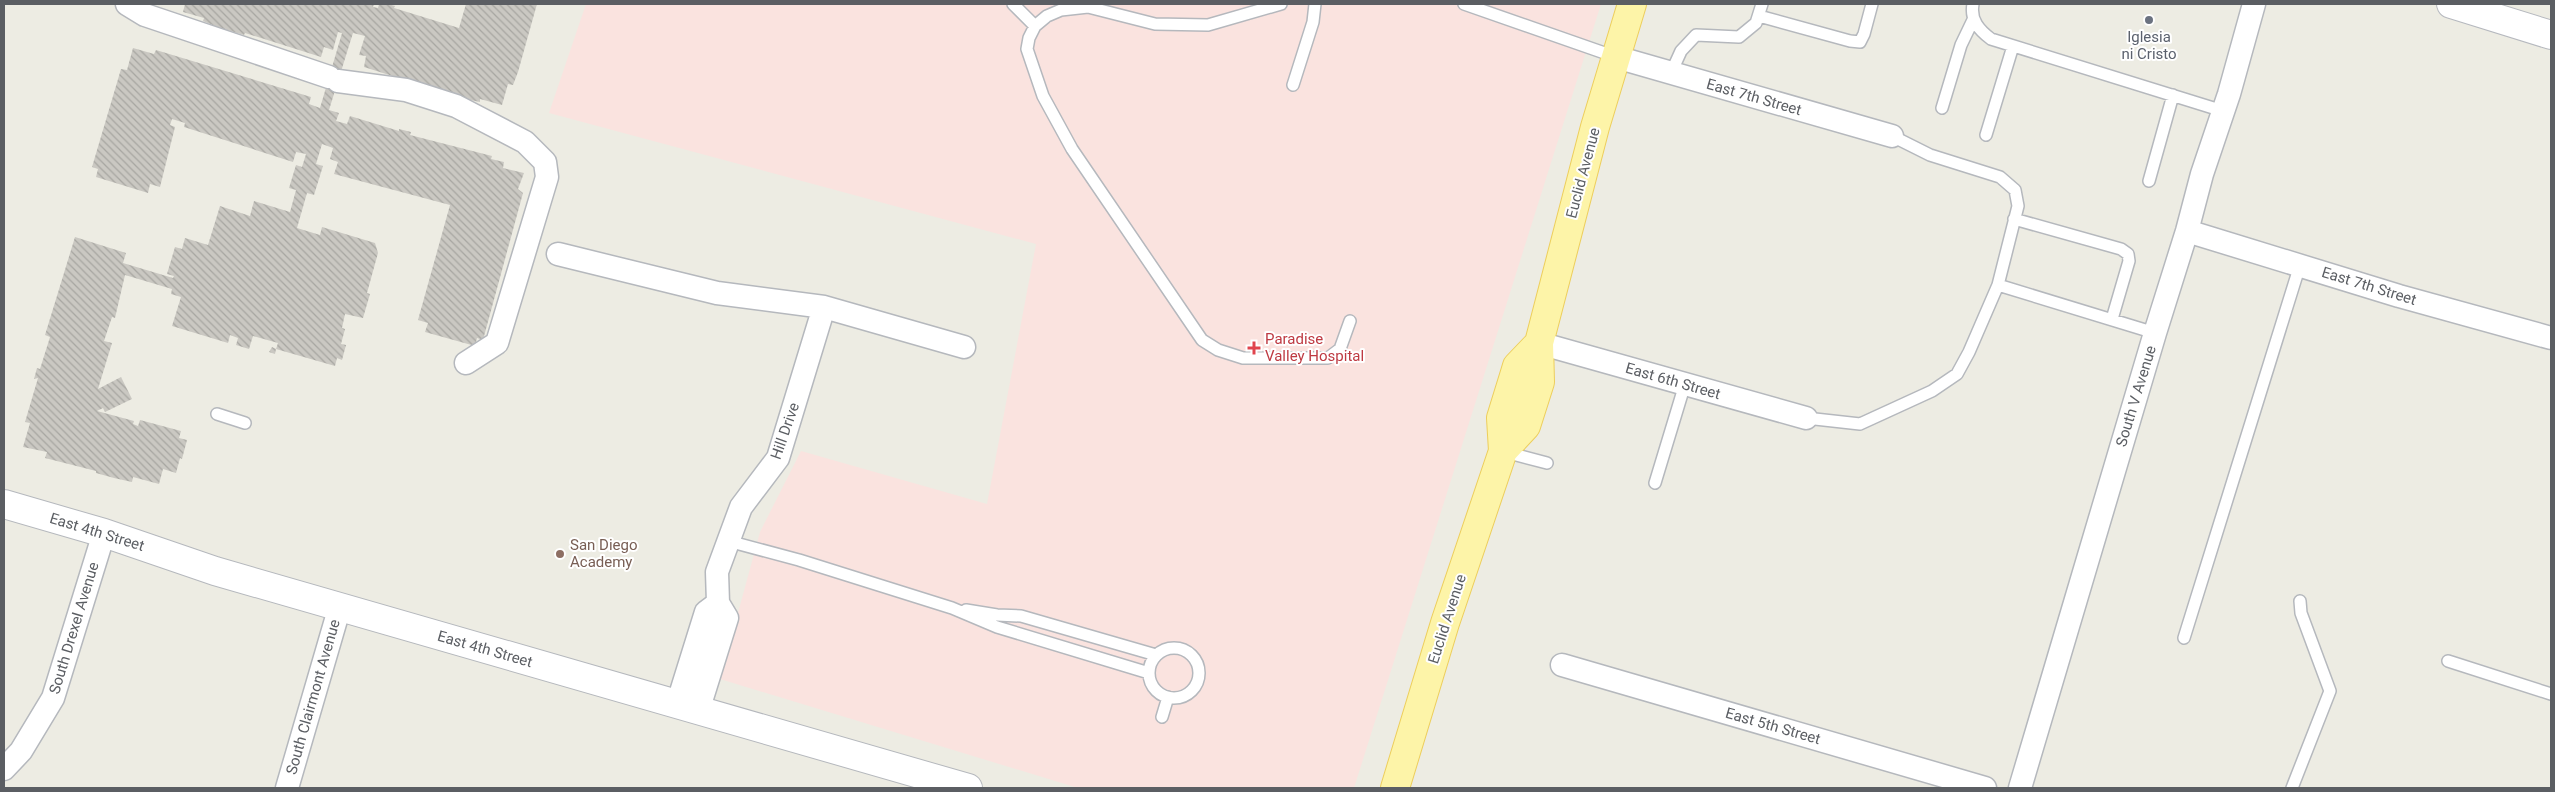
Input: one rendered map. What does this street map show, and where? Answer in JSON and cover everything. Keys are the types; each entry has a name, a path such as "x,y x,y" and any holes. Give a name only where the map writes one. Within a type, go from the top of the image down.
{"main road":[{"name":"Euclid Avenue","path":"1395,788 1445,623 1503,452 1501,418 1517,366 1539,343 1595,127 1632,4"}],"street":[{"path":"127,4 145,15 334,79 406,90 456,106 525,142 545,162 547,177 497,343 466,363"},
{"name":"South V Avenue","path":"2020,788 2254,4"},
{"path":"2451,4 2551,35"},
{"name":"East 7th Street","path":"1616,57 1892,136"},
{"name":"East 7th Street","path":"2187,232 2399,296 2551,338"},
{"path":"558,254 717,293 824,307 964,347"},
{"name":"Hill Drive","path":"687,708 727,618 718,603 718,572 728,541 740,507 778,458 824,307"},
{"name":"East 6th Street","path":"1539,343 1806,418"},
{"name":"East 4th Street","path":"4,504 104,533 201,567 968,788"},
{"name":"South Drexel Avenue","path":"4,769 21,751 53,698 104,533"},
{"name":"South Clairmont Avenue","path":"287,788 340,606"},
{"name":"East 5th Street","path":"1562,664 1985,788"}],"lane":[{"path":"1013,4 1035,26"},
{"path":"1281,4 1208,25 1155,24 1088,7 1061,10 1047,16 1035,26 1027,49 1042,96 1072,150 1202,340 1218,350 1243,358 1328,358 1340,349 1350,321"},
{"path":"1293,85 1313,22 1314,4"},
{"path":"1464,4 1616,57"},
{"path":"1671,73 1681,51 1696,35 1739,37 1756,23 1762,4"},
{"path":"1758,16 1850,41 1860,42 1872,4"},
{"path":"1973,4 1974,20 1980,30 1991,39 2223,111"},
{"path":"1942,108 1961,45 1974,20"},
{"path":"1986,135 2013,46"},
{"path":"2148,182 2173,95"},
{"path":"1806,418 1860,424 1932,391 1957,374 1969,352 1998,284 2018,206 2015,190 2000,176 1930,155 1892,136"},
{"path":"2014,220 2121,249 2128,254 2129,262 2112,319"},
{"path":"2184,638 2300,265"},
{"path":"1998,284 2155,333"},
{"path":"1655,483 1685,384"},
{"path":"217,414 245,423"},
{"path":"1503,452 1547,463"},
{"path":"728,541 799,560 952,608 997,627 1149,674"},
{"path":"2292,788 2330,691 2301,613 2300,600"},
{"path":"952,608 997,615 1021,616 1156,654 1169,648 1177,648 1192,655 1197,662 1199,679 1196,686 1182,697 1168,697 1156,690 1149,674 1156,654"},
{"path":"2448,661 2551,694"},
{"path":"1162,717 1168,697"}],"shaded area":[{"name":"Paradise Valley Hospital","path":"586,4 1601,4 1354,788 1078,788 720,679 760,532 801,451 987,504 1036,244 549,113"}],"building":[{"path":"185,4 374,4 373,7 378,8 379,4 388,4 395,6 394,8 459,28 466,4 537,4 518,72 513,85 508,84 502,105 480,99 480,102 465,99 364,67 366,56 359,55 365,36 353,33 329,110 339,113 336,121 347,124 350,116 399,131 399,129 411,132 410,135 492,156 491,159 504,162 503,168 524,173 518,189 523,193 483,340 477,338 475,346 425,332 428,323 418,320 450,205 334,174 338,162 330,159 333,148 322,144 316,164 323,166 314,195 307,193 297,228 320,235 322,227 375,243 378,253 367,293 370,294 363,318 345,314 342,328 345,329 341,344 346,345 342,360 337,358 335,366 276,349 278,343 253,336 249,349 236,345 238,338 230,335 228,343 172,326 181,297 171,294 172,289 125,275 115,318 112,317 104,341 112,343 98,389 121,377 132,399 105,412 103,408 97,411 134,421 133,424 138,426 140,420 181,431 179,438 187,440 176,473 163,469 159,484 133,477 132,482 45,458 47,452 23,447 30,423 25,422 38,378 34,379 37,368 40,369 50,337 45,335 75,237 126,253 123,263 173,278 174,276 167,274 175,247 182,249 185,238 208,245 220,206 250,216 254,201 290,212 296,190 289,188 296,165 302,167 306,154 296,152 293,162 184,127 185,123 172,119 170,125 175,127 160,187 150,184 148,193 96,177 98,169 92,167 121,69 127,70 133,48 154,54 156,50 311,97 309,104 320,108 342,33 338,32 333,50 324,47 321,57 245,33 244,35 217,27 203,21 204,18 183,12"},
{"path":"272,347 276,349 275,354 269,352"}],"place":[{"name":"Iglesia ni Cristo","path":"2149,20"},
{"name":"Paradise Valley Hospital","path":"1254,348"},
{"name":"San Diego Academy","path":"560,554"}]}
